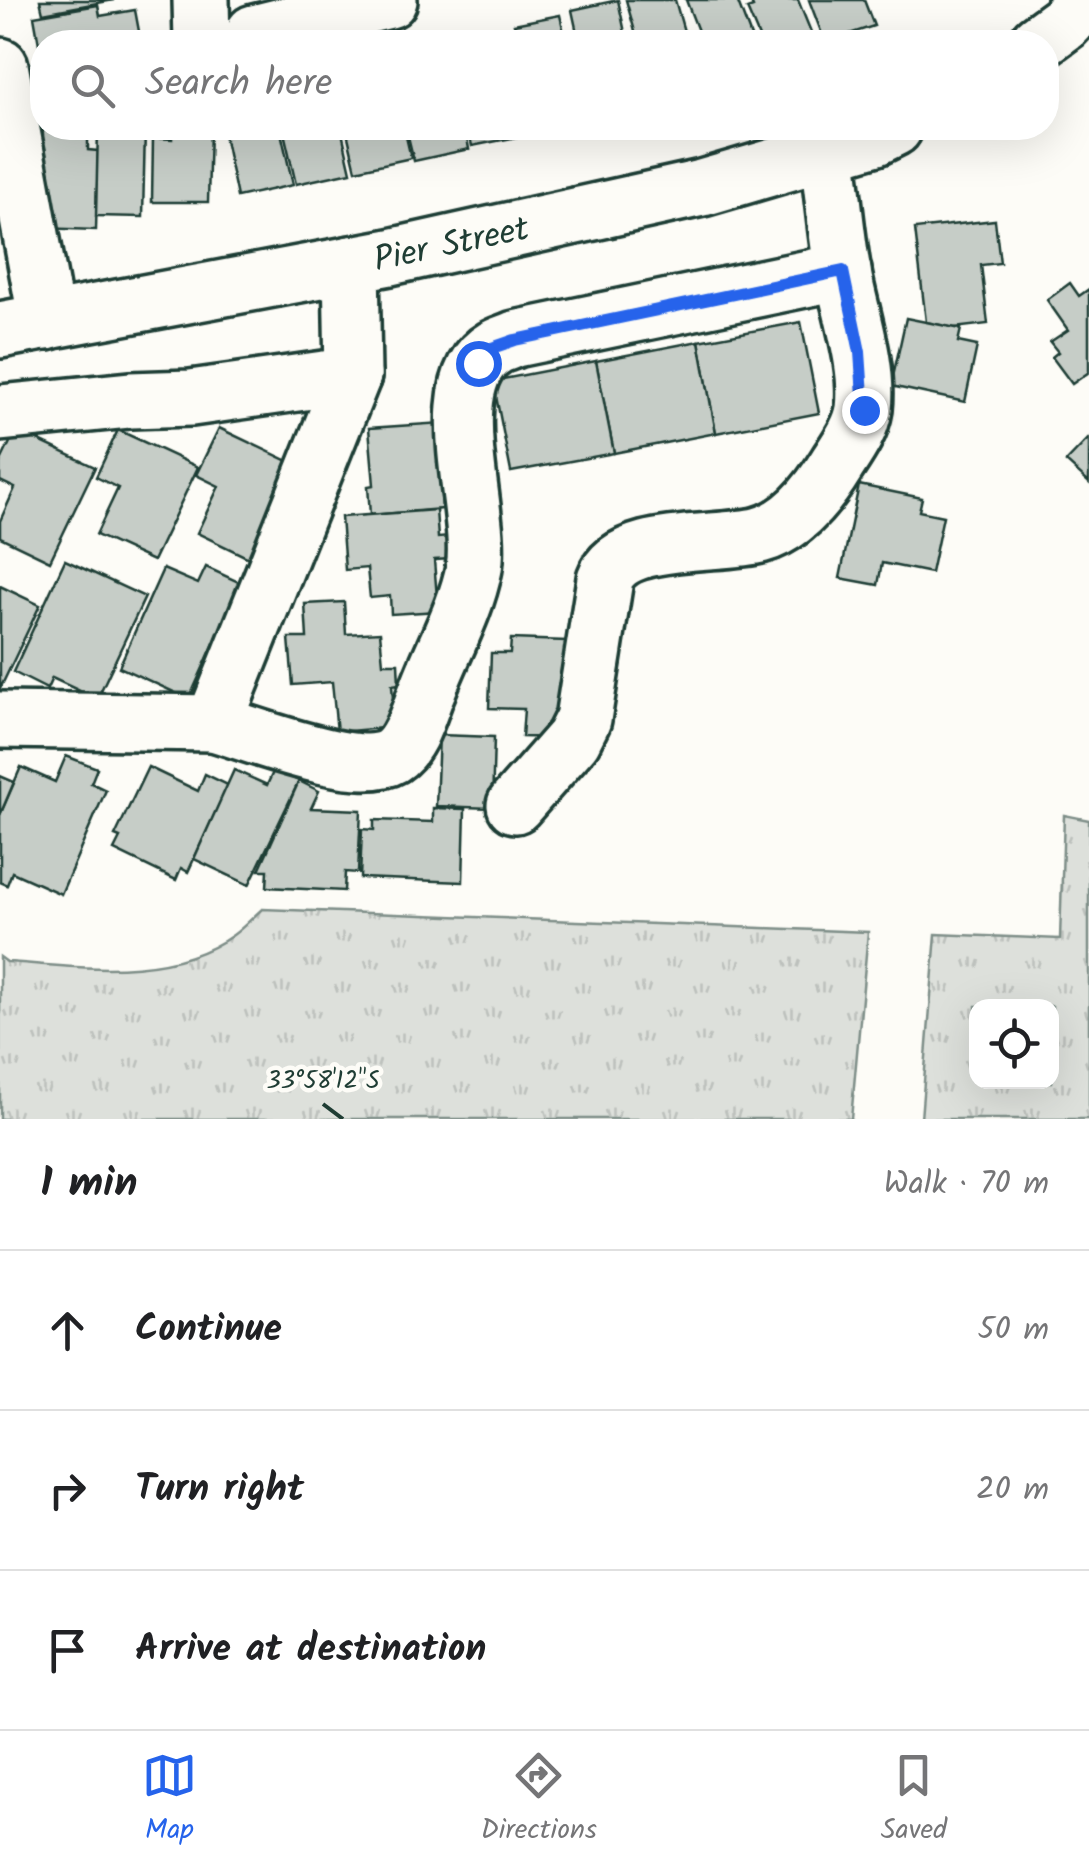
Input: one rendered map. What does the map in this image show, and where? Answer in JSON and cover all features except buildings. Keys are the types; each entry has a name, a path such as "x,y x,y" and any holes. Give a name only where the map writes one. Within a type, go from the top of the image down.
{"street":[{"path":"201,0 222,30"},
{"path":"262,30 390,0"},
{"path":"1054,30 1086,0"},
{"path":"13,98 24,326"},
{"name":"Pier Street","path":"24,326 351,264 702,188 866,140"},
{"path":"515,804 574,738 583,719 605,579 616,561 640,550 762,535 787,521 825,484 858,429 864,410 860,352 843,271 828,151"},
{"path":"214,722 354,375 351,264"},
{"path":"0,720 214,722 326,757 359,762 392,756 409,736 464,605 475,564 466,398 478,363 492,348 515,340 843,271"},
{"path":"0,413 191,398 354,375"}],"green space":[{"path":"1064,815 1089,820 1089,1119 921,1119 936,934 1060,939"},
{"path":"262,909 868,932 851,1119 0,1119 0,957 7,962 94,968 153,965 208,950 237,932"}],"route":[{"path":"478,363 492,348 515,340 843,271 860,352 864,410"}]}
